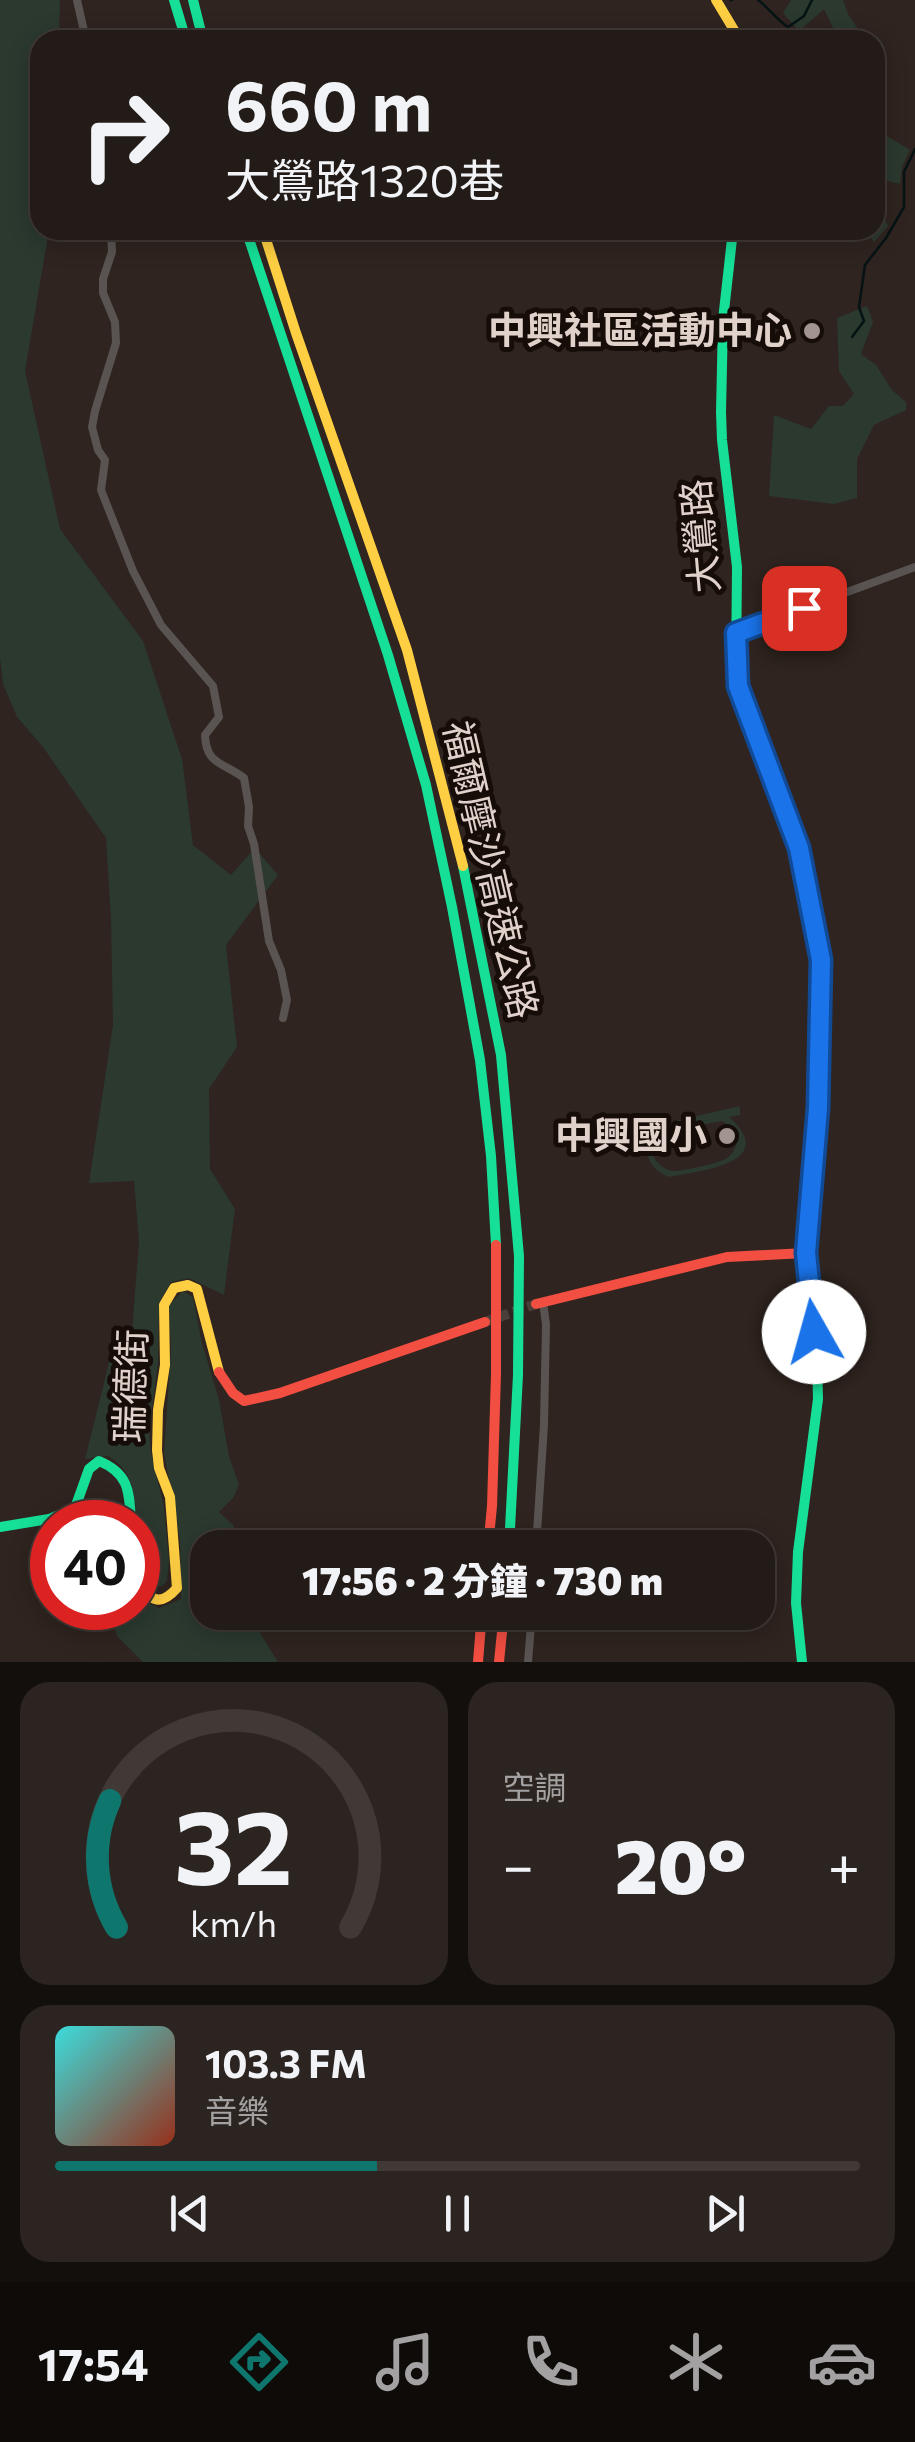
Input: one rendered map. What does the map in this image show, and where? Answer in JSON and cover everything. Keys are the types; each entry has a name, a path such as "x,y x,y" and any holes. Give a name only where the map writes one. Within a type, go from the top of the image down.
{"main road":[{"path":"174,0 183,30"},
{"path":"194,0 202,30"},
{"path":"716,0 734,30"},
{"name":"福爾摩沙高速公路","path":"249,240 388,655 426,786 452,908 480,1060 492,1176 496,1374 490,1530"},
{"name":"福爾摩沙高速公路","path":"266,240 407,650 471,902 500,1056 519,1256 511,1530"},
{"name":"大鶯路","path":"732,240 723,320 721,412 736,567 738,686 799,848 821,960 818,1108 806,1253 818,1399 798,1552 796,1602 802,1662"},
{"path":"539,1303 727,1256 806,1253"},
{"name":"瑞德街","path":"160,1599 177,1588 178,1568 170,1497 157,1450 158,1410 166,1365 164,1305 174,1288 188,1285 197,1289 222,1376 230,1392 244,1401 280,1394 485,1322"},
{"name":"瑞德街","path":"78,1500 88,1469 99,1461 114,1466 123,1478 130,1500"},
{"name":"瑞德街","path":"0,1527 30,1522"},
{"path":"478,1662 481,1630"},
{"path":"500,1662 503,1630"}],"street":[{"path":"78,0 84,30"},
{"path":"111,240 103,293 115,322 116,344 92,428 105,460 101,490 160,625 213,686 219,717 204,735 205,748 212,758 244,778 248,826 270,941 287,1000 284,1018"},
{"path":"736,633 915,566"},
{"path":"537,1530 546,1324 539,1303"},
{"path":"528,1662 531,1630"}],"green space":[{"path":"0,0 60,0 59,30 30,30 30,240 47,240 25,371 60,529 143,641 182,759 193,845 231,875 255,848 278,875 226,945 237,1047 209,1089 210,1169 235,1209 224,1295 189,1278 171,1282 159,1303 158,1364 149,1432 164,1507 169,1561 167,1581 160,1586 160,1500 134,1500 128,1477 108,1456 85,1459 114,1343 127,1343 132,1331 139,1242 134,1181 89,1183 113,1025 106,838 43,747 17,717 3,684"},
{"path":"791,0 843,0 858,30 834,30 824,9 798,30 783,13"},
{"path":"885,135 910,150 900,184 885,180"},
{"path":"867,306 873,322 861,354 876,365 892,390 906,402 906,410 874,425 857,459 857,498 834,504 769,496 774,415 811,429 829,406 843,406 854,394 839,371 837,318"},
{"path":"740,1106 740,1115 729,1117 743,1133 746,1145 741,1155 730,1162 669,1177 649,1159 648,1146 654,1132 647,1134 645,1128","holes":["722,1121 735,1130 737,1137 727,1158 674,1171 655,1158 653,1145 663,1132"]},
{"path":"183,1291 193,1297 239,1485 219,1512 235,1530 190,1530 190,1630 259,1630 278,1662 143,1662 117,1636 115,1630 160,1630 160,1608 181,1599 180,1541 164,1453 171,1349 169,1305"}],"waterway":[{"path":"758,0 788,27 804,16 812,0"},
{"path":"885,239 904,207 904,172 915,149"},
{"path":"852,337 864,321 859,307 865,265 884,240"}],"tunnel":[{"path":"485,1322 536,1304"}],"traffic: fast":[{"path":"174,0 183,30"},
{"path":"193,0 200,30"},
{"path":"249,240 388,655 426,785 480,1060 496,1245"},
{"path":"732,240 723,320 721,412 737,567 736,670 799,848 822,975 818,1108 806,1253 818,1399 798,1552 796,1603 802,1662"},
{"path":"463,866 501,1055 519,1256 510,1530"},
{"path":"78,1500 89,1469 99,1461 122,1478 129,1500"},
{"path":"0,1527 30,1522"}],"traffic: slow":[{"path":"716,0 734,30"},
{"path":"266,240 407,650 463,866"},
{"path":"160,1599 177,1588 170,1497 157,1450 165,1365 164,1305 174,1288 188,1285 197,1289 219,1372"}],"traffic: jam":[{"path":"490,1530 496,1245"},
{"path":"536,1304 727,1257 806,1253"},
{"path":"219,1372 233,1393 244,1401 280,1393 485,1322"},
{"path":"478,1662 481,1630"},
{"path":"499,1662 502,1630"}],"place":[{"name":"中興社區活動中心","path":"812,331"},
{"name":"中興國小","path":"727,1136"}],"route":[{"path":"804,608 736,633 736,670 738,686 799,848 821,960 818,1108 806,1253 814,1332"}]}
